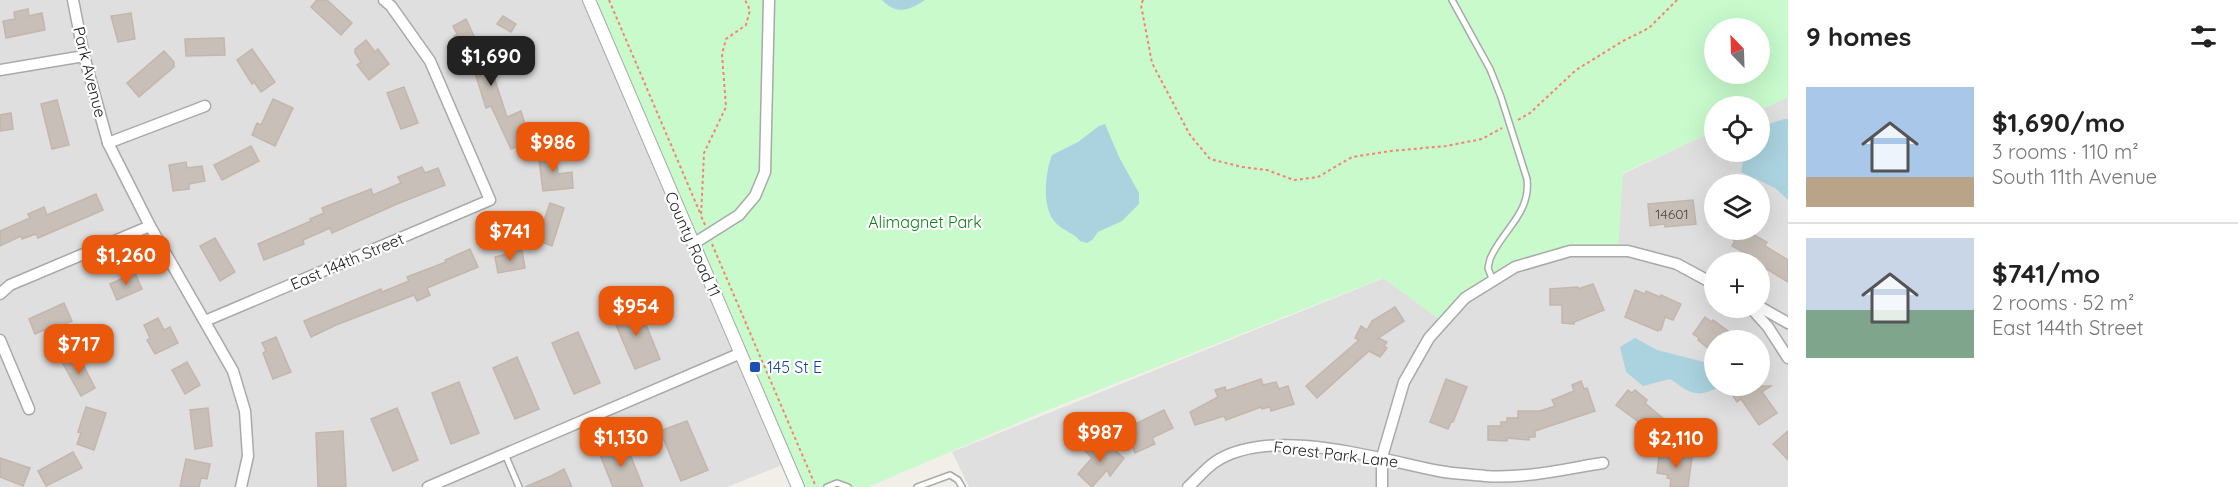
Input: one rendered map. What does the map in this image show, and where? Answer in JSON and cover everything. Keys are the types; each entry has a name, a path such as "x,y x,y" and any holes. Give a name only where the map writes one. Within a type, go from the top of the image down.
{"street":[{"name":"Park Avenue","path":"73,0 84,56 108,143 150,226 205,321"},
{"name":"East 144th Street","path":"205,321 490,200 430,61 391,6 384,0"},
{"name":"County Road 11","path":"589,0 798,487"},
{"path":"693,244 739,215 755,196 765,172 769,0"},
{"path":"0,70 84,56"},
{"path":"108,143 205,106"},
{"path":"0,294 10,285 150,226"},
{"path":"1382,487 1382,457 1404,382 1429,338 1465,298 1515,267 1570,251 1628,251 1677,264 1704,279"},
{"path":"1770,312 1788,322"},
{"path":"1760,318 1788,358"},
{"path":"205,321 233,371 245,411 248,456 241,487"},
{"path":"0,340 29,409"},
{"path":"428,487 741,352"},
{"name":"Forest Park Lane","path":"1188,487 1216,462 1246,449 1278,444 1382,457 1440,471 1488,476 1532,474 1603,463"}],"lane":[{"path":"1452,0 1490,69 1527,178 1526,203 1490,259 1488,268 1493,281"},
{"path":"505,454 519,487"},
{"path":"916,487 950,475 958,480 962,487"},
{"path":"827,487 837,483 848,487"}],"path":[{"path":"609,0 816,487"},
{"path":"702,216 704,153 726,106 722,54 726,39 746,25 750,10 745,0"},
{"path":"1143,0 1141,5 1152,63 1190,135 1210,159 1242,168 1267,170 1294,180 1318,177 1352,157 1446,146 1482,139 1530,113 1576,70 1648,28 1677,0"}],"shaded area":[{"path":"0,0 589,0 787,463 727,487 0,487"},
{"path":"1788,97 1788,487 969,487 952,452 1384,278 1443,322 1623,174 1704,136 1704,162 1770,162 1770,105"}],"green space":[{"name":"Alimagnet Park","path":"589,0 1788,0 1788,97 1770,105 1770,96 1704,96 1704,136 1623,173 1618,251 1570,251 1515,267 1465,298 1443,322 1383,278 1043,412 868,487 848,487 845,484 827,487 798,487"}],"water":[{"path":"882,0 925,0 914,7 903,10 892,8"},
{"path":"1788,119 1788,200 1770,186 1770,174 1741,172 1742,162 1770,162 1770,124"},
{"path":"1105,124 1119,157 1139,193 1139,204 1122,221 1098,232 1087,243 1080,241 1052,218 1048,210 1046,181 1052,155 1078,142"},
{"path":"1635,338 1657,350 1704,362 1704,393 1687,390 1670,379 1643,386 1626,372 1620,347"}],"building":[{"path":"317,0 327,0 352,23 341,35 311,7"},
{"path":"28,9 29,16 42,13 45,30 6,38 3,21 15,19 14,12"},
{"path":"131,13 135,39 118,42 111,16"},
{"path":"503,16 516,24 511,32 497,24"},
{"path":"466,19 488,66 490,65 507,117 521,111 530,141 511,149 491,106 486,108 471,60 469,61 464,51 462,52 454,36 457,34 453,26"},
{"path":"224,38 225,55 186,56 185,39"},
{"path":"366,40 375,52 378,49 389,64 369,80 357,65 361,62 355,53 355,49"},
{"path":"252,49 275,82 261,92 254,82 252,84 237,60"},
{"path":"164,51 174,62 174,67 139,97 127,83"},
{"path":"404,87 418,123 401,129 387,93"},
{"path":"273,99 293,108 275,146 252,135 257,123 261,125"},
{"path":"57,100 69,145 52,149 41,104"},
{"path":"11,113 13,129 0,131 0,115"},
{"path":"251,146 259,161 222,180 214,165"},
{"path":"555,150 558,174 572,172 573,188 543,191 538,152"},
{"path":"186,162 187,168 202,166 205,181 189,184 189,189 173,191 169,165"},
{"path":"422,167 425,173 438,168 445,185 332,233 330,228 303,240 304,244 264,260 258,244 311,221 310,219 324,213 322,208 371,189 373,195 401,183 398,177"},
{"path":"96,194 103,210 38,238 36,234 22,239 21,236 0,246 0,231 30,218 28,214 44,207 47,215"},
{"path":"1693,200 1696,224 1650,226 1648,204"},
{"path":"550,203 564,208 552,246 537,240"},
{"path":"215,238 235,272 220,281 200,246"},
{"path":"1733,240 1767,242 1765,246 1788,260 1788,282 1770,271 1770,252 1743,252 1732,246"},
{"path":"470,249 478,267 427,288 430,295 417,301 414,295 311,337 304,321 381,289 382,292 409,281 407,277 446,262 445,260"},
{"path":"522,250 525,268 498,273 495,257"},
{"path":"135,273 142,289 117,300 110,284"},
{"path":"1593,284 1604,310 1574,322 1574,324 1562,323 1562,305 1550,305 1550,289 1578,287 1578,289"},
{"path":"1635,290 1645,294 1646,291 1660,297 1661,295 1681,304 1673,320 1665,317 1661,330 1658,331 1625,317"},
{"path":"64,303 72,321 56,328 59,334 48,339 44,330 35,334 29,319"},
{"path":"638,305 660,359 635,369 612,316"},
{"path":"1395,307 1404,321 1378,338 1387,342 1384,346 1387,348 1380,357 1369,351 1317,398 1306,386 1359,340 1355,338 1361,326 1367,330 1372,321"},
{"path":"158,318 164,330 170,327 178,343 155,354 147,340 150,338 144,325"},
{"path":"1704,318 1712,322 1713,320 1726,330 1704,330 1704,345 1693,334"},
{"path":"578,332 600,383 574,394 552,343"},
{"path":"276,337 291,372 273,379 263,353 266,351 262,343"},
{"path":"77,353 95,388 81,396 62,362"},
{"path":"517,357 539,409 515,419 493,368"},
{"path":"187,362 200,385 185,394 172,370"},
{"path":"1261,379 1263,385 1276,382 1279,389 1288,386 1294,404 1271,411 1270,407 1262,409 1261,407 1226,420 1224,416 1195,425 1190,412 1218,397 1215,390 1225,387 1226,391"},
{"path":"1446,379 1467,387 1448,429 1430,422"},
{"path":"1581,381 1584,389 1587,388 1595,411 1535,431 1535,437 1529,437 1529,440 1507,438 1507,441 1488,440 1488,426 1501,426 1501,422 1507,422 1507,418 1518,418 1518,411 1540,411 1555,406 1552,400 1574,391 1572,385"},
{"path":"459,382 479,433 451,444 432,393"},
{"path":"1628,390 1632,393 1635,390 1647,400 1645,403 1665,420 1656,431 1651,427 1648,429 1616,405"},
{"path":"1733,396 1765,396 1777,413 1759,425 1741,399 1737,402"},
{"path":"86,407 106,413 94,450 77,444 81,433 78,432"},
{"path":"208,408 212,446 195,449 190,410"},
{"path":"397,408 418,460 393,471 371,419"},
{"path":"1164,410 1173,428 1152,438 1155,444 1135,453 1129,438 1138,434 1133,425"},
{"path":"687,421 708,470 681,481 660,431"},
{"path":"343,431 346,487 318,487 316,433"},
{"path":"1788,431 1788,460 1773,444"},
{"path":"1107,443 1124,458 1110,476 1107,470 1092,487 1078,474 1092,458 1085,451 1092,444 1100,451"},
{"path":"626,444 643,487 613,487 600,455"},
{"path":"73,452 82,468 46,486 38,471"},
{"path":"1663,452 1692,457 1688,487 1670,487 1671,479 1667,478 1668,475 1657,473 1659,457 1662,458"},
{"path":"0,458 30,468 23,486 0,477"},
{"path":"186,459 210,464 207,479 201,478 199,487 180,487"},
{"path":"564,469 572,487 525,487 551,476"}],"place":[{"name":"145 St E","path":"755,367"}]}
